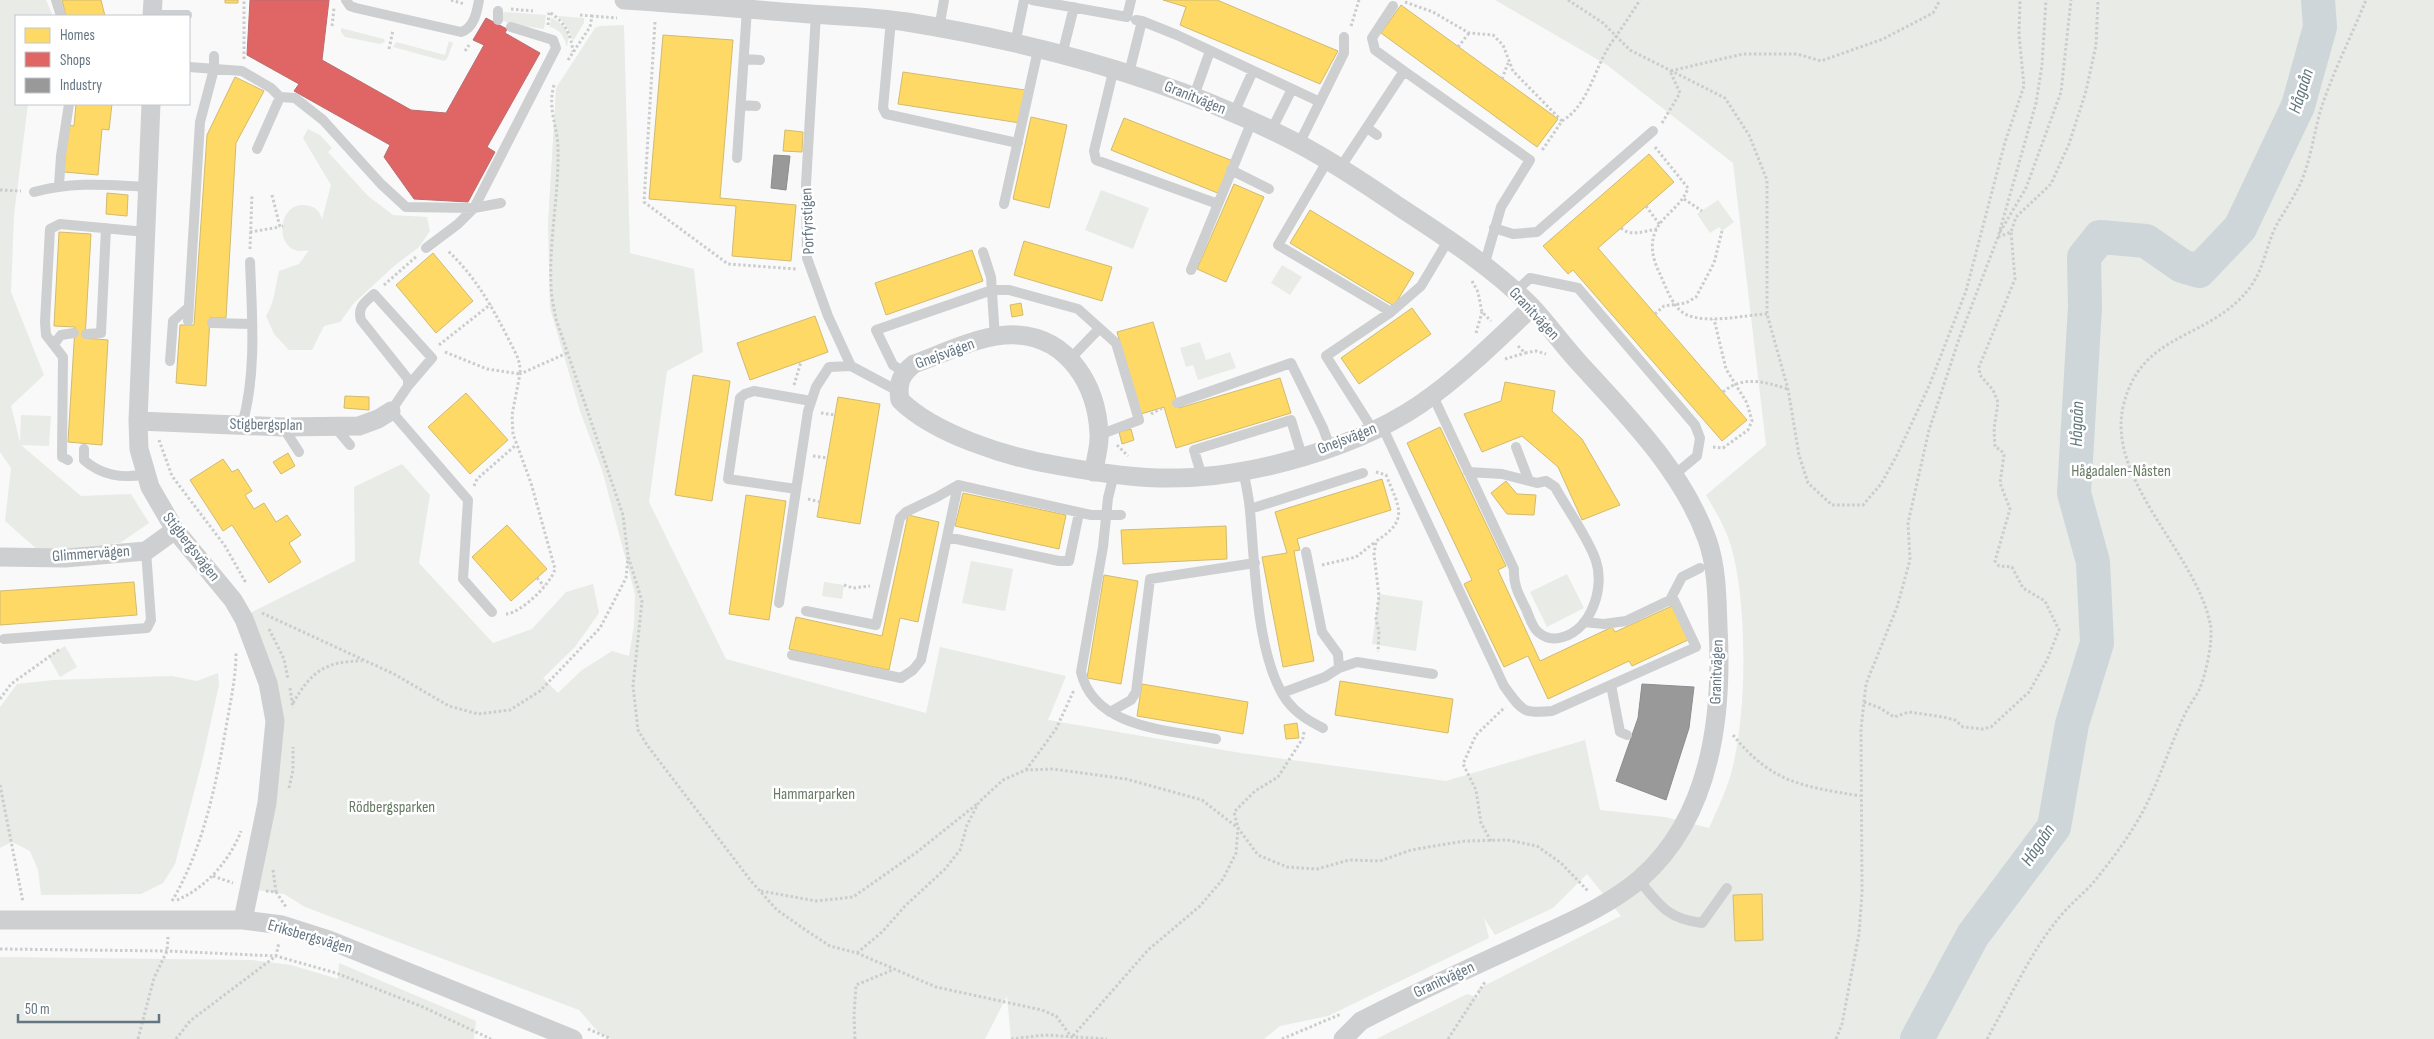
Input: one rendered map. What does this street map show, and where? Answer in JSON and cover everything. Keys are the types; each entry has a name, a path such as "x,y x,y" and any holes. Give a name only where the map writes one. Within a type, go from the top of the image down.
{"street":[{"name":"Granitvägen","path":"624,0 891,20 939,29 1016,44 1122,70 1194,96 1252,121 1334,164 1449,239 1515,292 1532,307 1630,419 1673,476 1693,506 1708,544 1716,584 1719,687 1714,734 1704,780 1685,823 1671,847 1639,880 1611,899 1561,926 1361,1021 1343,1039"},
{"name":"Stigbergsvägen","path":"151,105 146,232 147,421 139,449 145,474 157,501 175,530 233,600 244,619 268,683 275,721 267,803 243,920"},
{"name":"Gnejsvägen","path":"1094,472 1099,435 1093,401 1084,376 1070,359 1037,339 1016,335 995,338 914,364 904,372 898,392 900,400 910,410 971,443 1032,461 1094,472 1160,478 1202,477 1243,470 1302,456 1378,428 1433,396 1532,307"},
{"name":"Stigbergsplan","path":"147,421 283,427 359,426 378,419 391,410"},
{"name":"Glimmervägen","path":"0,557 65,558 146,551 175,530"},
{"name":"Eriksbergsvägen","path":"0,920 168,909 282,925 329,940 573,1039"}],"lane":[{"path":"56,0 61,15"},
{"path":"346,0 350,6 356,8 461,32 465,31 472,23 479,0"},
{"path":"939,29 944,0"},
{"path":"1016,44 1024,0"},
{"path":"1032,0 1142,21 1320,102"},
{"path":"1127,17 1132,0"},
{"path":"1393,6 1372,38 1375,50 1530,160 1493,221 1484,266"},
{"path":"1062,55 1074,7"},
{"path":"737,158 747,9"},
{"path":"153,10 187,15"},
{"name":"Porfyrstigen","path":"816,14 806,184 808,258 828,316 851,366"},
{"path":"891,20 883,108 886,114 1018,143"},
{"path":"1142,21 1122,70 1094,151 1096,160 1218,204"},
{"path":"426,248 458,224 474,208 556,48 553,40 511,28"},
{"path":"1299,144 1344,53 1344,37"},
{"path":"1004,204 1038,50"},
{"path":"1194,96 1210,51"},
{"path":"188,321 200,122 214,69 214,56"},
{"path":"744,59 760,60"},
{"path":"190,67 244,72 271,88 280,96 295,98 323,120 381,184 406,207 474,208 501,203"},
{"path":"1234,113 1253,71"},
{"path":"1392,312 1278,245 1334,164 1367,128 1404,71"},
{"path":"1271,131 1292,89"},
{"path":"257,149 280,96"},
{"path":"59,185 60,156 69,105"},
{"path":"741,105 756,106"},
{"path":"1192,270 1252,121"},
{"path":"1367,128 1377,135"},
{"path":"1493,221 1513,234 1537,232 1649,134"},
{"path":"1232,170 1269,189"},
{"path":"34,192 59,185 93,183 149,187"},
{"path":"68,460 62,456 63,357 46,334 45,322 50,230 60,224 146,232"},
{"path":"86,334 100,333 106,228"},
{"path":"1449,239 1421,286 1407,300 1326,356 1378,428 1504,686 1522,710 1532,713 1552,711 1696,646 1672,596"},
{"path":"983,252 991,277 995,338"},
{"path":"242,425 249,396 250,262"},
{"path":"1515,292 1530,278 1578,288 1695,425 1700,438 1697,456 1673,476"},
{"path":"904,372 894,365 876,330 992,290 1009,290 1078,309 1116,343 1139,420 1099,435"},
{"path":"408,386 408,379 361,320 359,313 362,305 374,294 432,358 408,386 391,410 468,500 463,579 492,612"},
{"path":"170,361 173,321 189,307"},
{"path":"212,323 251,324"},
{"path":"1070,359 1096,332 1098,327"},
{"path":"54,344 61,335 74,333"},
{"path":"1177,403 1290,363 1323,428 1330,447"},
{"path":"779,603 796,489 816,387 829,367 851,366 898,392"},
{"path":"796,489 728,479 740,398 754,391 812,401"},
{"path":"1433,396 1468,472 1514,569 1514,583 1536,631 1544,636 1557,639 1570,635 1584,622 1599,588 1596,562 1556,487 1546,481 1537,483 1502,474 1468,472"},
{"path":"1202,477 1194,450 1291,420 1302,456"},
{"path":"333,426 350,445"},
{"path":"283,427 299,452"},
{"path":"1516,447 1529,481"},
{"path":"84,449 84,460 95,470 126,478 145,474"},
{"path":"1243,470 1250,508 1263,634 1274,678 1287,702 1305,719 1323,728"},
{"path":"1250,508 1363,473"},
{"path":"1114,474 1081,672 1084,683 1110,712 1130,722 1216,739"},
{"path":"806,611 876,625 900,518 906,512 958,484 1080,513 1106,517 1121,515"},
{"path":"792,655 901,678 913,670 921,660 958,484"},
{"path":"947,537 1060,561 1070,561 1080,513"},
{"path":"4,638 147,628 151,620 146,551"},
{"path":"1306,552 1322,632 1338,654 1339,668"},
{"path":"1110,712 1131,700 1136,692 1150,579 1255,563"},
{"path":"1584,622 1604,624 1626,621 1670,600 1682,577 1700,568"},
{"path":"1282,693 1326,677 1339,668 1358,662 1433,674"},
{"path":"1611,685 1620,732 1627,735"},
{"path":"1639,880 1665,911 1683,920 1702,923 1727,888"}],"path":[{"path":"244,0 244,72"},
{"path":"332,26 335,0"},
{"path":"1568,0 1603,23 1630,50 1670,72 1725,98 1749,135 1767,180 1767,314 1788,388 1799,455 1808,483 1832,505 1863,505 1881,484 1897,455 1929,386 1966,291 2005,142 2024,86 2019,35 2020,0"},
{"path":"1530,160 1542,152 1562,120 1572,115 1586,96 1612,42 1640,0"},
{"path":"1670,72 1743,54 1797,54 1821,61 1883,39 1933,13 1940,0"},
{"path":"1836,1039 1842,1024 1859,934 1862,892 1861,729 1866,684 1898,607 1910,560 1908,523 1929,430 1959,340 1998,237 2036,103 2043,56 2046,0"},
{"path":"1998,237 2026,188 2061,92 2071,0"},
{"path":"1864,702 1880,708 1894,718 1908,712 1955,720 1963,726 1982,729 1991,727 2029,692 2047,660 2059,630 2045,601 2023,588 2012,567 1999,566 1995,561 2010,509 2000,483 2004,455 2001,450 1995,448 1994,429 1998,402 1993,390 1980,374 1979,367 2015,279 2011,232 2016,217 2051,184 2069,144 2086,91 2096,45 2098,0"},
{"path":"1987,1039 2029,964 2058,919 2094,882 2134,826 2152,795 2185,713 2200,687 2209,654 2211,624 2190,571 2140,491 2120,439 2123,408 2133,379 2151,355 2174,339 2199,329 2228,310 2251,286 2265,260 2273,232 2302,180 2329,88 2366,0"},
{"path":"1393,6 1399,1 1421,7 1469,33 1493,35 1503,45 1513,71 1562,120"},
{"path":"580,15 619,18"},
{"path":"565,65 590,27 592,16"},
{"path":"646,21 662,23"},
{"path":"655,22 644,202 728,264 811,270"},
{"path":"1458,47 1469,33"},
{"path":"389,49 391,38"},
{"path":"1502,79 1508,62"},
{"path":"1670,72 1680,93 1661,125 1649,134 1688,188 1684,199 1657,229 1653,241 1652,254 1657,268 1675,303 1686,315 1714,319 1767,314"},
{"path":"557,78 550,99 558,146 558,171 551,251 551,286 556,319 623,515 628,556 642,601 633,686 638,730 661,764 777,910 830,946 857,953 936,987 1042,1010 1056,1016 1073,1038"},
{"path":"0,190 34,192"},
{"path":"250,262 252,194"},
{"path":"250,232 282,227 272,195"},
{"path":"1684,199 1702,211"},
{"path":"1646,206 1660,225"},
{"path":"1621,228 1626,233 1657,229"},
{"path":"1655,314 1664,306 1686,303 1696,297 1714,263 1722,231"},
{"path":"1998,237 2011,232"},
{"path":"374,294 426,248 434,246 446,250 469,273 491,304 518,355 520,374 512,415 516,445 531,483 555,569 553,578 517,611 508,615 492,612"},
{"path":"491,304 436,347 451,356 487,369 520,374 567,353"},
{"path":"1699,445 1724,448 1748,430 1752,421 1751,412 1726,369 1714,319"},
{"path":"1501,361 1525,353"},
{"path":"791,398 801,362"},
{"path":"1723,392 1734,383 1765,382 1788,388"},
{"path":"147,421 172,476 225,546 248,588"},
{"path":"468,500 477,479 516,445"},
{"path":"1309,567 1356,557 1395,526 1399,517 1398,508 1386,475 1373,470 1363,473"},
{"path":"1376,541 1374,554 1379,596 1376,619 1380,645 1376,665"},
{"path":"262,613 394,674 448,706 478,714 510,710 540,691 600,628 626,578 628,556"},
{"path":"537,578 544,586"},
{"path":"844,584 853,588 869,586 884,589"},
{"path":"257,604 284,659 293,703 293,712"},
{"path":"0,699 16,679 62,648 64,634"},
{"path":"138,1039 154,978 167,951 168,909 186,877 212,797 236,680 236,651"},
{"path":"293,703 311,676 344,661 365,661"},
{"path":"1026,770 1056,729 1081,672"},
{"path":"1491,841 1481,823 1476,790 1463,764 1476,736 1498,712 1515,700"},
{"path":"1073,1038 1148,950 1200,906 1223,878 1236,852 1238,828 1234,812 1255,791 1278,777 1303,738 1305,719"},
{"path":"1732,735 1749,754 1772,773 1816,788 1860,796"},
{"path":"289,789 293,745"},
{"path":"760,891 816,901 853,897 917,852 980,802 1003,780 1026,770 1053,769 1126,779 1202,800 1238,828 1258,855 1287,867 1316,869 1349,860 1380,861 1411,850 1465,841 1507,840 1537,846 1561,863 1592,894 1586,898"},
{"path":"0,785 24,907 16,906"},
{"path":"857,953 882,932 905,906 945,869 960,850 966,825 980,802"},
{"path":"168,909 212,876 227,858 244,823"},
{"path":"273,867 276,892"},
{"path":"0,949 167,951 276,956 336,973 422,1007 491,1039"},
{"path":"176,1039 190,1021 276,956"},
{"path":"856,1039 854,1016 856,985 896,969"},
{"path":"1448,1039 1486,979"},
{"path":"1282,1039 1346,1012"},
{"path":"1011,1039 1045,1035 1107,1039"}],"green space":[{"path":"0,0 46,0 53,15 15,15 15,105 28,105 14,215 11,292 44,375 11,406 20,442 21,415 51,416 49,446 21,445 81,496 131,494 149,523 120,543 39,551 5,521 11,468 0,452"},
{"path":"1495,0 2434,0 2434,1039 1376,1039 1467,994 1479,998 1478,989 1621,916 1587,874 1553,908 1495,935 1484,918 1489,938 1328,1016 1280,1026 1264,1039 1011,1039 1007,996 985,1039 611,1039 599,1033 579,1010 305,907 284,894 250,889 275,721 248,614 355,561 354,487 402,464 430,495 419,563 493,643 532,629 566,592 593,584 599,613 575,647 543,678 558,693 582,670 612,651 629,656 634,625 635,594 602,470 580,411 550,308 548,224 556,88 595,28 600,26 624,25 630,253 694,269 703,352 667,371 649,502 726,659 926,713 940,647 1066,676 1048,720 1241,753 1446,781 1585,740 1600,810 1665,817 1709,828 1725,791 1734,762 1742,702 1743,635 1741,603 1732,550 1724,528 1706,495 1766,445 1733,163 1607,65"},
{"path":"504,12 546,15 544,29 510,24 500,19"},
{"path":"558,16 584,18 584,23 573,41 567,27"},
{"path":"551,17 564,26 569,35 567,47 560,32 550,27"},
{"path":"341,28 384,39 385,42 380,44 345,37 341,32"},
{"path":"449,41 453,43 447,59 444,61 393,47 396,42 445,55"},
{"path":"308,129 320,135 332,148 328,152 368,196 393,215 427,217 430,231 419,247 394,266 354,303 340,322 324,326 312,350 289,350 274,334 266,316 273,300 279,271 299,264 309,250 297,251 289,246 284,238 282,228 284,219 289,210 298,206 309,206 314,207 319,212 322,219 331,185 303,138"},
{"path":"1101,190 1149,208 1133,249 1085,230"},
{"path":"1718,200 1734,222 1722,231 1719,227 1710,233 1697,214"},
{"path":"1282,265 1302,277 1290,295 1271,283"},
{"path":"1200,342 1206,360 1230,352 1236,368 1198,380 1193,365 1186,367 1180,348"},
{"path":"971,561 1013,569 1005,611 962,603"},
{"path":"1567,574 1584,608 1547,627 1530,592"},
{"path":"824,582 844,585 842,599 822,596"},
{"path":"1379,594 1423,601 1416,651 1372,644"},
{"path":"65,646 77,667 60,677 48,656"},
{"path":"218,673 219,685 202,762 175,864 163,883 141,894 41,895 38,870 30,851 12,842 0,848 0,707 17,684 53,680 172,676 197,681"},
{"path":"0,957 252,960 291,965 338,979 339,963 476,1021 474,1039 0,1039"}],"building: Homes":[{"path":"62,0 101,0 105,15 66,15"},
{"path":"225,0 238,0 238,3 225,3"},
{"path":"1163,0 1217,0 1338,51 1320,84 1180,25 1186,7"},
{"path":"1401,5 1558,119 1537,147 1381,33"},
{"path":"663,35 733,40 720,198 796,205 791,261 732,256 736,206 649,199"},
{"path":"903,72 1025,90 1020,123 898,104"},
{"path":"235,77 264,91 236,143 226,318 210,318 206,386 176,383 180,325 194,325 207,135"},
{"path":"76,105 112,105 109,130 102,129 98,175 64,172 68,125 74,126"},
{"path":"1031,117 1067,125 1049,208 1013,199"},
{"path":"1124,118 1233,161 1220,194 1111,150"},
{"path":"785,130 803,132 802,152 783,151"},
{"path":"1649,154 1674,182 1598,248 1747,420 1722,441 1573,270 1568,274 1543,246"},
{"path":"1234,184 1264,197 1226,282 1197,269"},
{"path":"107,193 128,195 127,216 106,214"},
{"path":"1310,210 1414,273 1394,306 1290,243"},
{"path":"59,232 91,234 85,338 108,340 102,445 68,442 75,327 54,326"},
{"path":"1024,241 1112,267 1102,301 1014,275"},
{"path":"972,250 983,281 886,315 875,283"},
{"path":"433,253 473,301 436,333 396,285"},
{"path":"1021,303 1023,315 1012,317 1010,305"},
{"path":"1412,308 1431,334 1359,384 1341,358"},
{"path":"815,316 828,352 750,380 737,343"},
{"path":"1153,322 1179,408 1280,378 1291,413 1176,448 1164,407 1141,414 1117,332"},
{"path":"693,375 730,381 712,501 675,495"},
{"path":"1505,382 1555,391 1552,411 1582,439 1620,505 1582,520 1558,467 1522,436 1482,452 1464,414 1501,401"},
{"path":"466,393 508,440 470,474 428,427"},
{"path":"345,396 369,397 369,410 344,408"},
{"path":"838,397 880,404 860,524 817,517"},
{"path":"1440,427 1506,566 1498,570 1540,661 1612,627 1615,632 1674,605 1690,639 1632,666 1629,661 1548,699 1528,656 1504,667 1464,584 1472,580 1407,443"},
{"path":"1131,429 1134,440 1122,444 1119,432"},
{"path":"288,453 295,466 281,474 273,462"},
{"path":"223,459 232,472 238,469 252,491 245,495 254,509 264,503 276,522 287,515 301,535 289,543 301,562 269,583 232,525 223,531 190,480"},
{"path":"1382,479 1391,510 1297,539 1300,550 1294,551 1314,661 1283,667 1262,557 1287,553 1275,512"},
{"path":"1506,481 1517,494 1536,495 1534,515 1507,514 1491,493"},
{"path":"963,493 1066,515 1059,549 955,526"},
{"path":"746,495 786,501 769,620 729,614"},
{"path":"908,515 939,522 918,622 900,618 889,670 789,649 796,617 882,636"},
{"path":"507,525 547,569 511,601 472,557"},
{"path":"1226,526 1227,559 1123,564 1121,530"},
{"path":"1104,575 1138,581 1121,684 1087,678"},
{"path":"134,582 137,615 0,625 0,591"},
{"path":"1340,681 1453,699 1448,733 1335,715"},
{"path":"1142,684 1248,702 1243,734 1137,716"},
{"path":"1297,723 1299,738 1286,739 1284,725"},
{"path":"1762,894 1763,940 1735,941 1733,895"}],"building: Shops":[{"path":"250,0 329,0 322,60 411,110 446,113 484,45 473,40 486,18 507,29 505,33 540,53 487,147 495,152 468,202 414,199 384,157 390,145 294,91 299,84 247,55"}],"building: Industry":[{"path":"774,155 790,156 786,190 771,188"},
{"path":"1642,684 1694,687 1689,728 1666,800 1616,781 1638,718"}],"waterway":[{"name":"Hågaån","path":"1917,1039 1973,935 2054,827 2072,724 2097,643 2093,562 2074,493 2085,307 2084,257 2100,237 2146,241 2182,266 2199,271 2240,228 2298,106 2320,27 2318,0"}],"park label":[{"name":"Hågadalen-Nåsten","path":"2121,471"},
{"name":"Hammarparken","path":"814,794"},
{"name":"Rödbergsparken","path":"392,807"}]}
